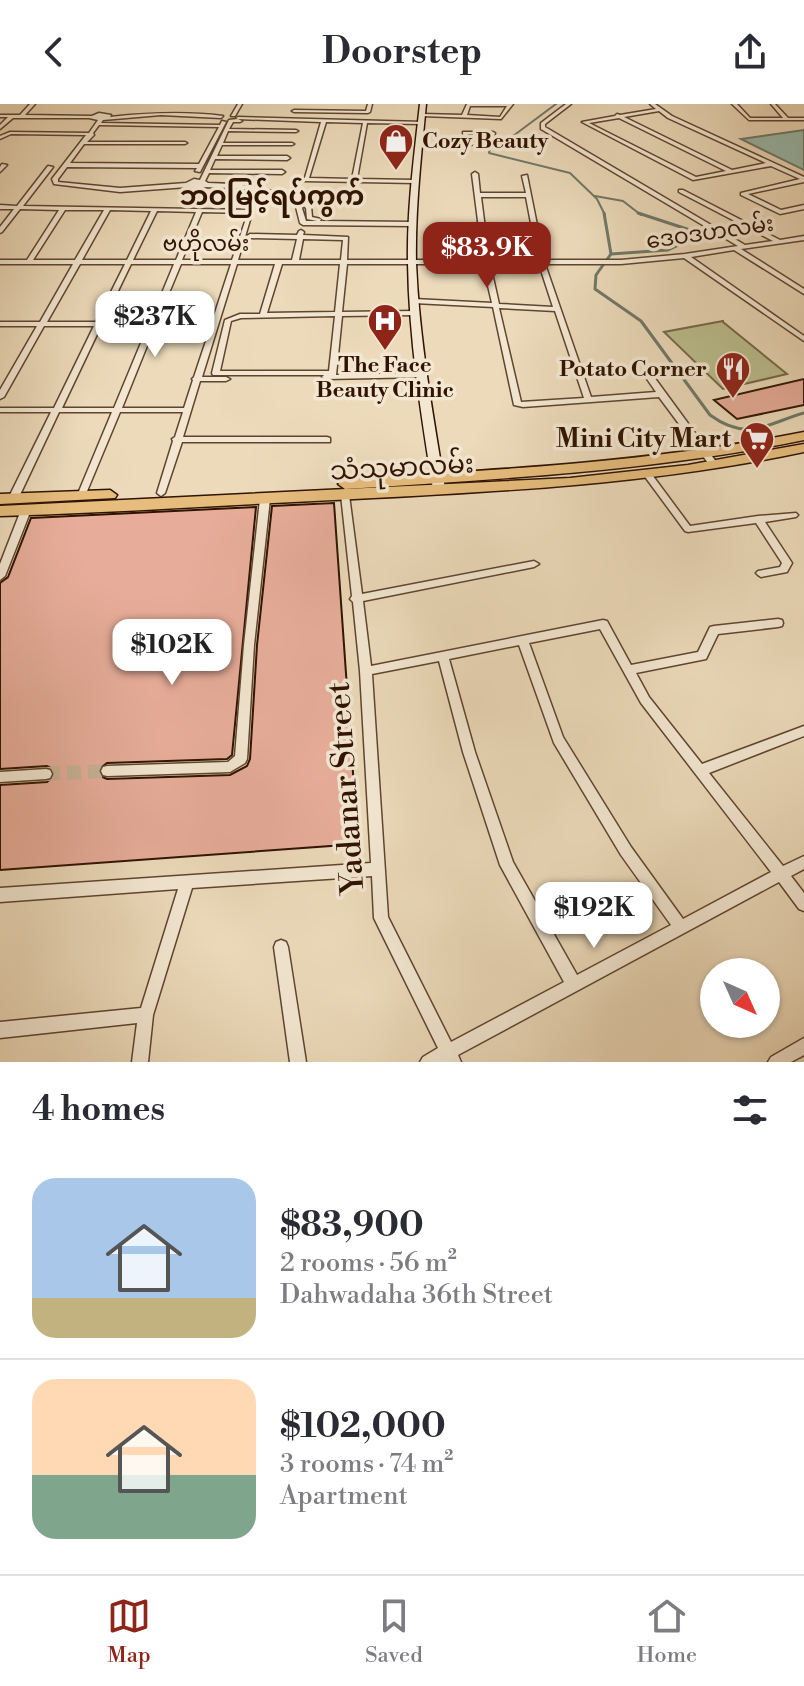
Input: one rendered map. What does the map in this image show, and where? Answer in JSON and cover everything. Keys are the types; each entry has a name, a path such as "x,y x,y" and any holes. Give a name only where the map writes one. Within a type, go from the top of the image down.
{"main road":[{"path":"423,104 414,182 412,262 415,313 439,485"},
{"name":"သံသုမာလမ်း","path":"12,505 81,496 570,483 647,474 804,436"},
{"name":"သံသုမာလမ်း","path":"12,505 345,495 804,448"}],"street":[{"path":"21,116 33,104"},
{"path":"54,114 61,104"},
{"path":"108,104 103,118 55,179 56,183 120,190 202,182 247,183 279,189 303,201 309,207 310,219"},
{"path":"202,182 201,166 240,104"},
{"path":"291,121 295,107 368,112 370,104"},
{"path":"462,120 468,105 510,104"},
{"path":"484,120 501,118 510,104"},
{"path":"569,104 543,124 543,128 746,248"},
{"path":"734,104 749,119 804,119"},
{"path":"773,104 787,119"},
{"path":"771,164 695,179 584,122 654,107 804,180"},
{"path":"103,118 177,114 291,121 422,119 504,122"},
{"path":"617,115 732,172"},
{"path":"0,116 310,121"},
{"path":"0,128 12,116"},
{"path":"202,182 228,130 228,119"},
{"path":"483,133 484,120"},
{"path":"324,121 306,179 414,182"},
{"path":"37,133 45,122"},
{"path":"354,181 365,122"},
{"path":"228,130 297,129 277,185"},
{"path":"493,133 490,143 478,145 466,144 462,132 493,133 505,134"},
{"path":"0,138 10,133 92,134"},
{"path":"37,144 48,133"},
{"path":"84,143 185,143"},
{"path":"222,144 292,144"},
{"path":"216,158 287,158"},
{"path":"67,165 201,166"},
{"path":"0,231 50,167"},
{"path":"209,172 282,172"},
{"path":"475,174 486,262 519,404 661,394"},
{"path":"525,176 541,261 588,399"},
{"path":"804,180 743,194 780,212 804,207"},
{"path":"202,182 253,187 279,194 299,206 303,223 295,262"},
{"path":"681,191 780,242"},
{"path":"477,195 529,195"},
{"path":"0,207 251,212 185,410 161,493"},
{"path":"29,262 63,208"},
{"path":"0,397 108,209"},
{"path":"0,576 12,505 155,209"},
{"path":"81,496 200,210"},
{"path":"303,223 310,219 412,222"},
{"path":"303,223 412,222"},
{"path":"250,236 344,237 332,375"},
{"name":"ဒေဝဒဟလမ်း","path":"541,261 621,262 804,238"},
{"path":"736,249 804,292"},
{"path":"685,256 804,339"},
{"name":"ဗဟိုလမ်း","path":"0,262 541,261"},
{"path":"263,315 279,262"},
{"path":"414,301 558,309"},
{"path":"415,313 236,316 228,320 216,373 423,375"},
{"path":"0,324 214,324"},
{"path":"196,379 332,375"},
{"path":"651,379 709,460"},
{"path":"0,410 185,410"},
{"path":"176,439 327,440"},
{"path":"647,474 688,529 793,515"},
{"name":"Yadanar Street","path":"345,495 366,671 381,918 450,1057"},
{"path":"107,771 230,767 241,759 249,645 265,499"},
{"path":"758,519 787,563 784,570 761,573"},
{"path":"355,599 534,564"},
{"path":"629,670 702,656 714,630 778,623"},
{"path":"366,671 603,624 645,700 804,904"},
{"path":"523,640 558,739 626,851 681,927"},
{"path":"443,656 469,752 507,865 573,983"},
{"path":"699,771 804,731"},
{"path":"0,777 46,774"},
{"path":"428,1062 450,1057 573,983 804,862"},
{"path":"0,895 377,869"},
{"path":"140,1062 146,1015 187,882"},
{"path":"281,947 298,1062"},
{"path":"0,1030 146,1015"},
{"path":"781,1061 804,1046"}],"green space":[{"path":"723,321 787,374 723,389 664,332"}],"shaded area":[{"path":"804,130 804,170 741,139"}],"building":[{"path":"804,379 804,405 737,419 714,400"},
{"path":"334,503 358,844 0,870 0,785 47,782 55,775 53,769 47,766 0,769 0,583 8,577 31,518 256,507 232,755 227,759 107,763 98,770 100,776 107,779 230,775 247,766 250,759 257,645 272,506"}],"waterway":[{"path":"556,104 513,136 490,148 489,153 570,173 597,199 604,213"},
{"path":"595,196 623,201 639,213"},
{"path":"604,213 611,254"},
{"path":"611,254 668,250 698,236 690,230 639,213"},
{"path":"611,254 596,275 595,289 641,321 710,415 735,428 746,429 767,426 804,413"}],"tunnel":[{"path":"46,774 107,771"}],"place":[{"name":"Cozy Beauty","path":"396,172"},
{"name":"The Face Beauty Clinic","path":"385,352"},
{"name":"Potato Corner","path":"733,400"},
{"name":"Mini City Mart","path":"757,470"}],"district":[{"name":"ဘဝမြင့်ရပ်ကွက်","path":"272,197"}]}
